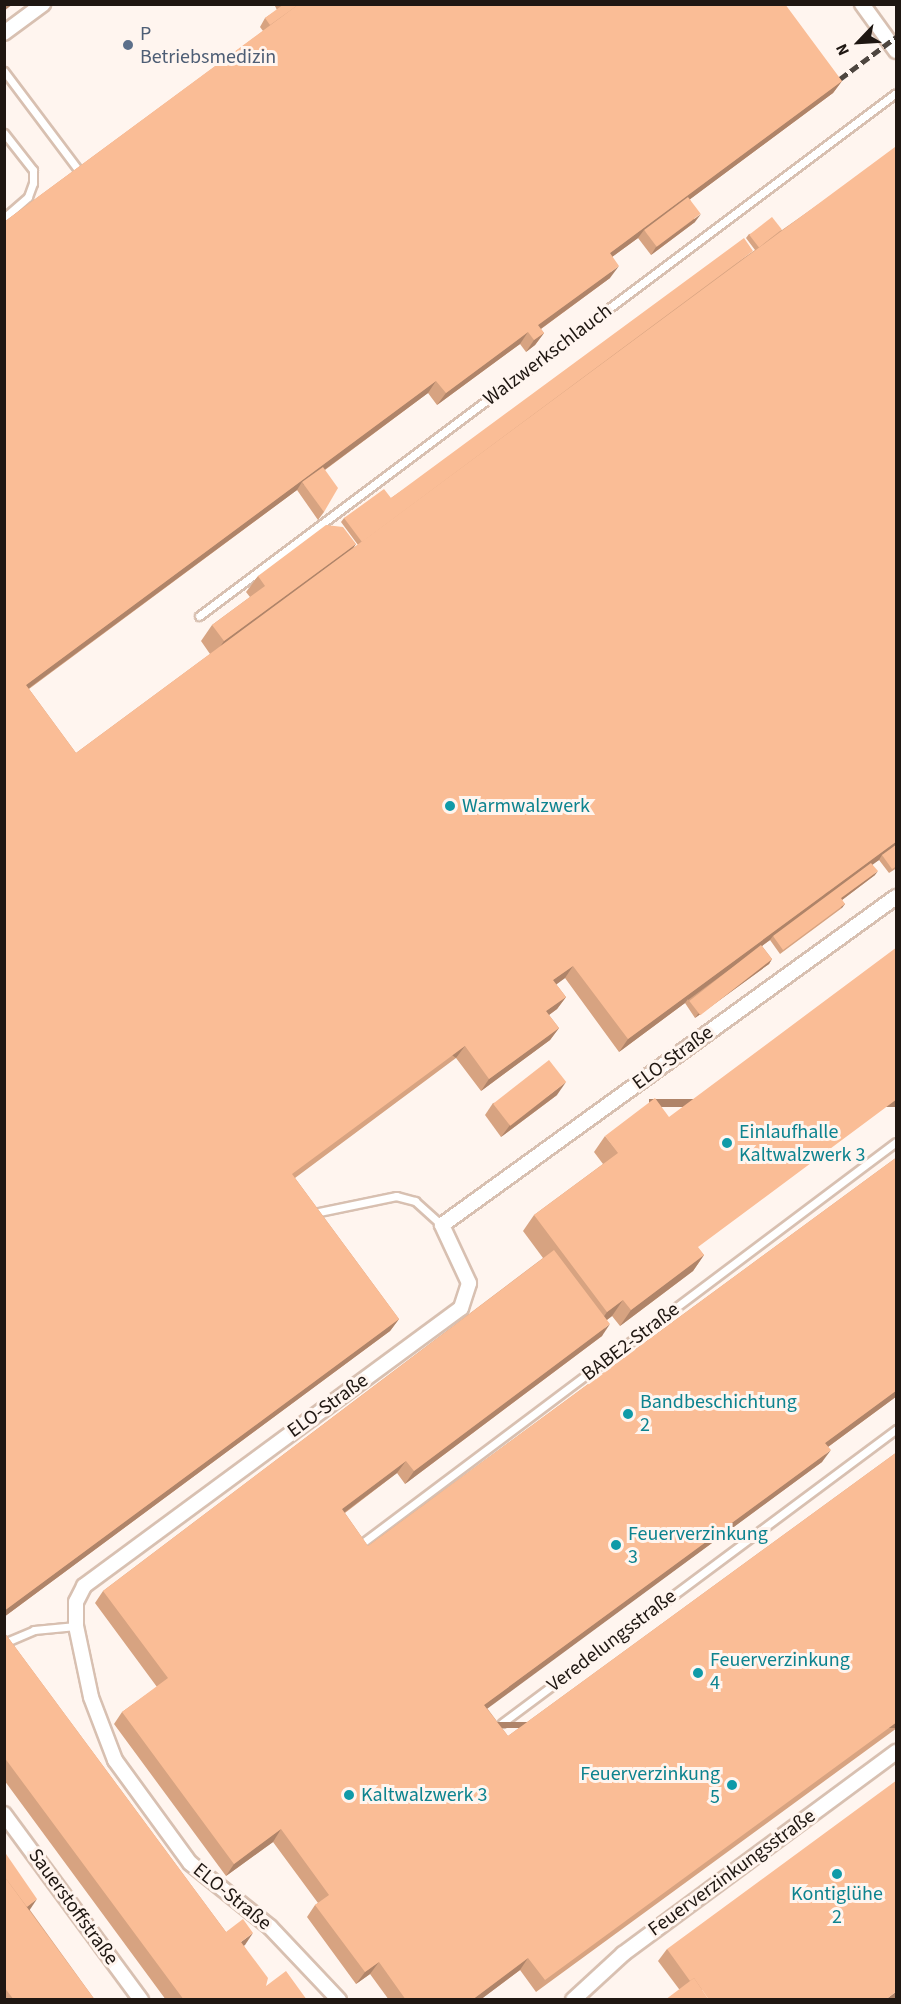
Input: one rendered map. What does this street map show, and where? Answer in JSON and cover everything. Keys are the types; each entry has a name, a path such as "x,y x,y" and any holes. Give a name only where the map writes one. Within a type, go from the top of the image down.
{"street":[{"path":"4,33 44,4"},
{"path":"862,4 897,51"},
{"name":"ELO-Straße","path":"339,2000 270,1927 190,1863 115,1760 91,1697 76,1626 76,1602 84,1586 461,1308 469,1284 442,1225 897,897"},
{"name":"Feuerverzinkungsstraße","path":"573,2000 623,1954 897,1752"},
{"name":"Sauerstoffstraße","path":"4,1814 141,2000"}],"lane":[{"path":"4,71 76,167"},
{"name":"Walzwerkschlauch","path":"199,616 897,93"},
{"path":"4,133 33,177 28,197 4,218"},
{"name":"BABE2-Straße","path":"364,1541 897,1143"},
{"path":"318,1212 396,1196 415,1201 442,1225"},
{"name":"Veredelungsstraße","path":"501,1723 897,1429"},
{"path":"4,1643 34,1630 76,1626"}],"building":[{"path":"284,4 298,5 270,25 265,18"},
{"name":"Warmwalzwerk","path":"299,4 785,4 842,81 610,253 619,266 538,325 544,333 534,340 528,332 446,393 436,381 26,685 76,753 895,147 897,149 897,841 628,1039 573,966 553,980 566,997 546,1011 559,1028 489,1079 465,1046 292,1174 399,1319 4,1611 4,222"},
{"path":"688,197 701,214 657,247 644,230"},
{"path":"772,217 782,230 759,247 749,235"},
{"path":"744,238 753,251 362,542 344,518 384,489 391,498"},
{"path":"323,467 338,488 324,512 302,482"},
{"path":"326,525 343,527 356,544 224,641 212,625 265,586 258,576"},
{"path":"897,844 897,866 892,869 882,855"},
{"path":"871,863 878,871 841,898 845,904 783,950 773,936"},
{"path":"761,945 772,959 700,1015 689,1001"},
{"name":"Einlaufhalle Kaltwalzwerk 3","path":"897,947 897,1099 698,1247 704,1255 631,1310 623,1300 607,1312 534,1215 618,1153 605,1136 655,1098 669,1117"},
{"path":"549,1060 566,1082 510,1126 493,1104"},
{"path":"897,1157 897,1390 825,1443 831,1450 484,1705 508,1736 897,1452 897,1722 545,1980 528,1958 472,2000 406,2000 379,1962 365,1972 315,1905 329,1895 281,1829 234,1864 122,1712 168,1678 103,1591 554,1250 610,1324 414,1471 406,1461 342,1509 368,1546"},
{"path":"4,1632 226,1932 243,1919 253,1933 241,1942 268,1978 266,1986 286,1971 307,2000 184,2000 4,1757"},
{"name":"Kontiglühe 2","path":"897,1780 897,1991 885,2000 709,2000 694,1978 690,1981 667,1949"},
{"path":"4,1851 37,1899 27,1907 4,1876"},
{"path":"4,1876 95,2000 14,2000 4,1987"},
{"path":"694,1978 709,2000 665,2000"}],"railway":[{"path":"829,87 896,37"}],"place":[{"name":"P Betriebsmedizin","path":"128,45"},
{"name":"Warmwalzwerk","path":"450,806"},
{"name":"Einlaufhalle Kaltwalzwerk 3","path":"727,1143"},
{"name":"Bandbeschichtung 2","path":"628,1414"},
{"name":"Feuerverzinkung 3","path":"616,1545"},
{"name":"Feuerverzinkung 4","path":"698,1673"},
{"name":"Feuerverzinkung 5","path":"732,1785"},
{"name":"Kaltwalzwerk 3","path":"349,1795"},
{"name":"Kontiglühe 2","path":"837,1874"}]}
